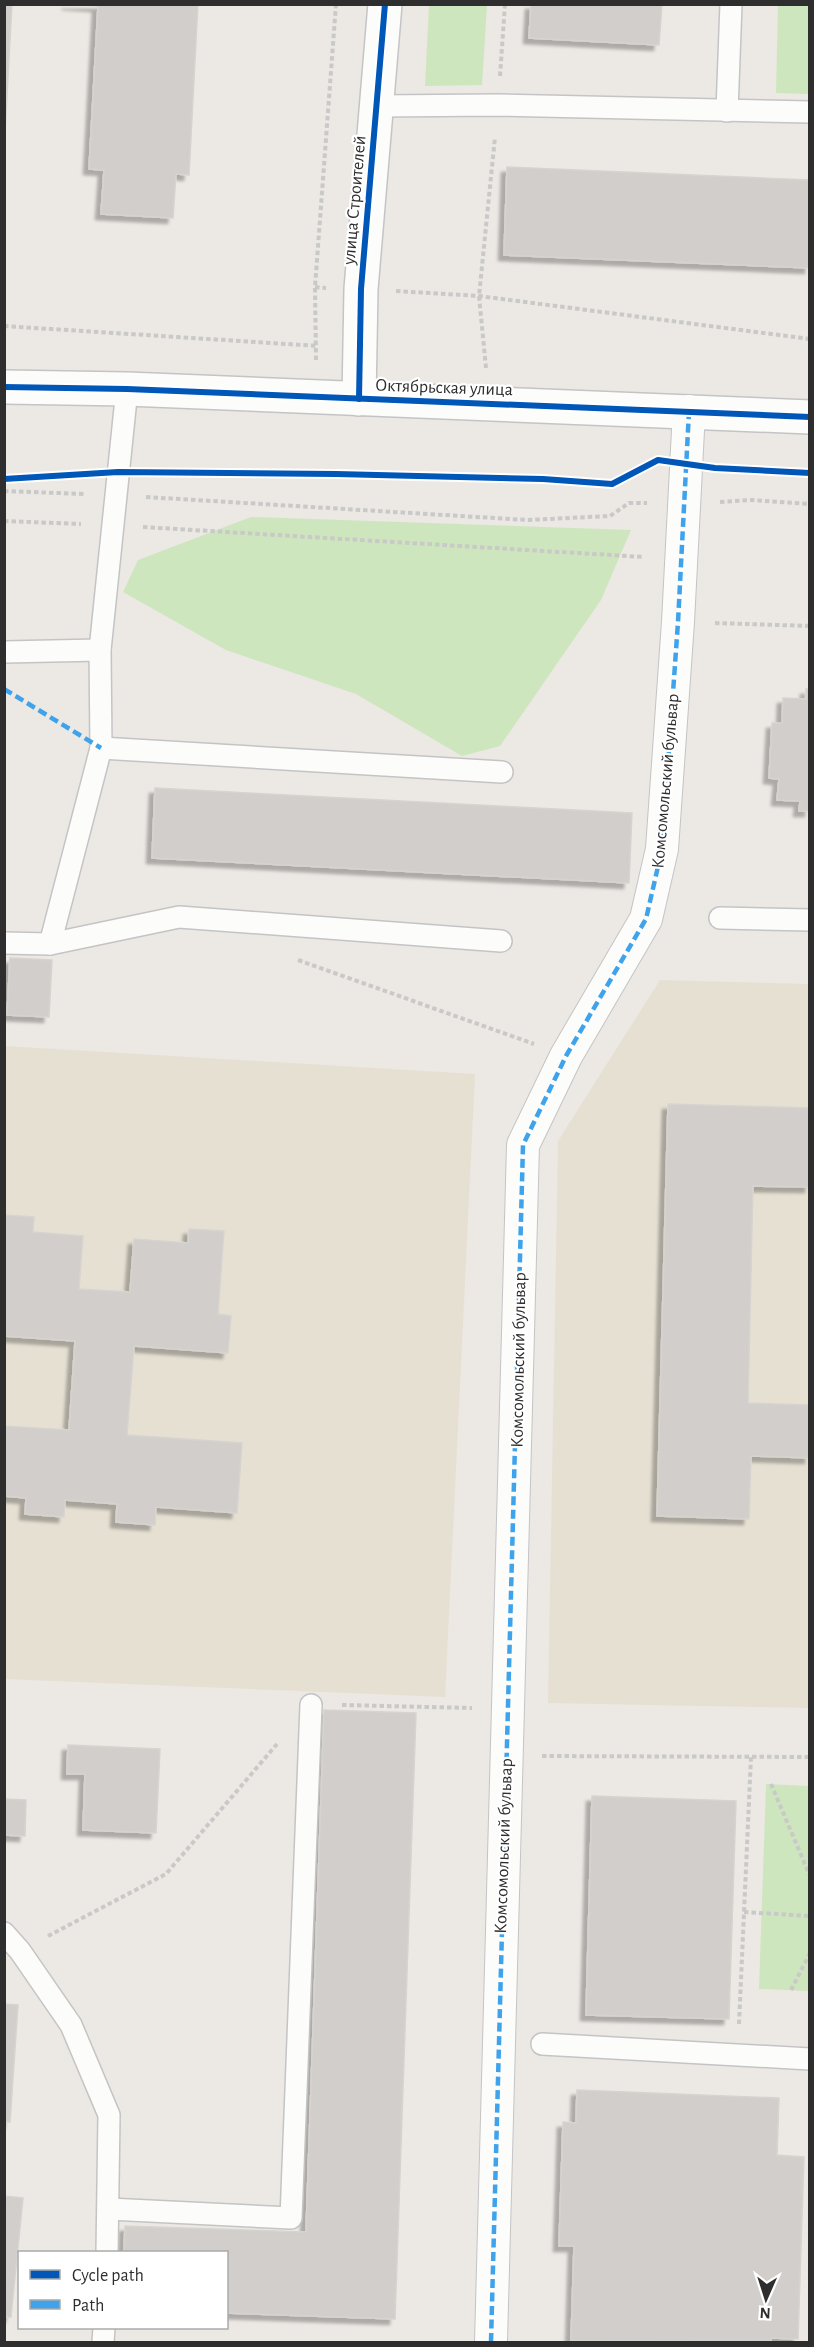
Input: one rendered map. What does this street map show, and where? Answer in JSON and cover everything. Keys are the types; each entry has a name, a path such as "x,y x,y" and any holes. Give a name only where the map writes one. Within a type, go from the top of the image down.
{"street":[{"name":"улица Строителей","path":"359,399 361,289 386,4"},
{"name":"Октябрьская улица","path":"4,387 127,389 810,417"},
{"name":"Комсомольский бульвар","path":"490,2343 523,1145 566,1056 645,919 662,849 678,622 689,411"}],"lane":[{"path":"727,111 730,4"},
{"path":"378,106 498,105 810,112"},
{"path":"50,944 101,748 100,650 127,389"},
{"path":"4,652 100,650"},
{"path":"101,748 502,772"},
{"path":"4,944 50,944 178,917 501,941"},
{"path":"720,918 810,920"},
{"path":"109,2209 291,2218 310,1705"},
{"path":"4,1933 20,1951 71,2025 109,2115 107,2251"},
{"path":"542,2044 810,2059"}],"path":[{"path":"313,396 318,346 315,287 336,4"},
{"path":"490,403 478,296 498,105 505,4"},
{"path":"315,287 478,296 810,339"},
{"path":"4,326 318,346"},
{"path":"4,491 115,495 527,520 610,516 629,503 752,500 810,504"},
{"path":"4,521 114,525 681,560"},
{"path":"678,622 810,626"},
{"path":"289,956 566,1056"},
{"path":"20,1951 166,1874 310,1705 509,1709"},
{"path":"505,1756 810,1757"},
{"path":"737,2054 751,1757"},
{"path":"771,1784 810,1876"},
{"path":"744,1912 810,1916"},
{"path":"791,1990 810,1953"}],"shaded area":[{"path":"660,980 809,984 809,1708 548,1703 558,1141"},
{"path":"5,1046 475,1074 445,1697 5,1679"}],"green space":[{"path":"429,5 487,5 482,85 425,86"},
{"path":"778,5 809,5 809,94 776,93"},
{"path":"251,517 631,530 601,600 500,746 462,756 356,694 226,650 123,592 138,560"},
{"path":"766,1784 809,1786 809,1991 759,1989"}],"building":[{"path":"4,4 12,4 4,150"},
{"path":"67,4 198,4 189,175 176,174 173,218 101,214 104,170 89,169 98,6"},
{"path":"531,4 662,4 659,45 529,38"},
{"path":"507,167 810,180 810,268 504,255"},
{"path":"806,689 810,689 810,811 799,811 800,801 777,800 779,779 769,778 772,723 782,723 783,698 806,699"},
{"path":"155,788 632,813 629,883 152,858"},
{"path":"10,958 52,960 49,1017 7,1015"},
{"path":"668,1104 810,1108 810,1187 753,1186 748,1403 810,1405 810,1458 751,1456 749,1519 657,1516"},
{"path":"4,1215 34,1217 33,1232 83,1236 79,1289 130,1292 134,1239 188,1243 189,1229 224,1231 218,1314 231,1316 228,1353 134,1346 127,1435 242,1443 237,1513 156,1507 155,1525 116,1522 117,1504 65,1500 64,1517 25,1514 26,1498 4,1496 4,1426 69,1430 75,1341 4,1336"},
{"path":"324,1710 416,1713 395,2319 228,2313 228,2251 124,2251 125,2226 306,2232"},
{"path":"68,1745 160,1749 156,1833 83,1830 85,1774 67,1774"},
{"path":"592,1796 736,1801 729,2019 586,2015"},
{"path":"4,1799 26,1800 25,1836 4,1835"},
{"path":"4,2004 18,2005 10,2122 4,2121"},
{"path":"577,2090 779,2098 777,2155 804,2157 798,2339 771,2338 771,2342 571,2341 574,2246 559,2246 563,2122 576,2123"},
{"path":"4,2196 23,2198 11,2317 4,2317"}],"marked path":[{"path":"491,2342 523,1145 566,1056 646,919 662,849 678,622 689,411"},
{"path":"4,689 101,748"}],"cycle path":[{"path":"359,399 361,289 385,4"},
{"path":"4,387 127,389 810,417"},
{"path":"4,479 118,472 543,479 612,484 658,460 715,468 810,473"}]}
